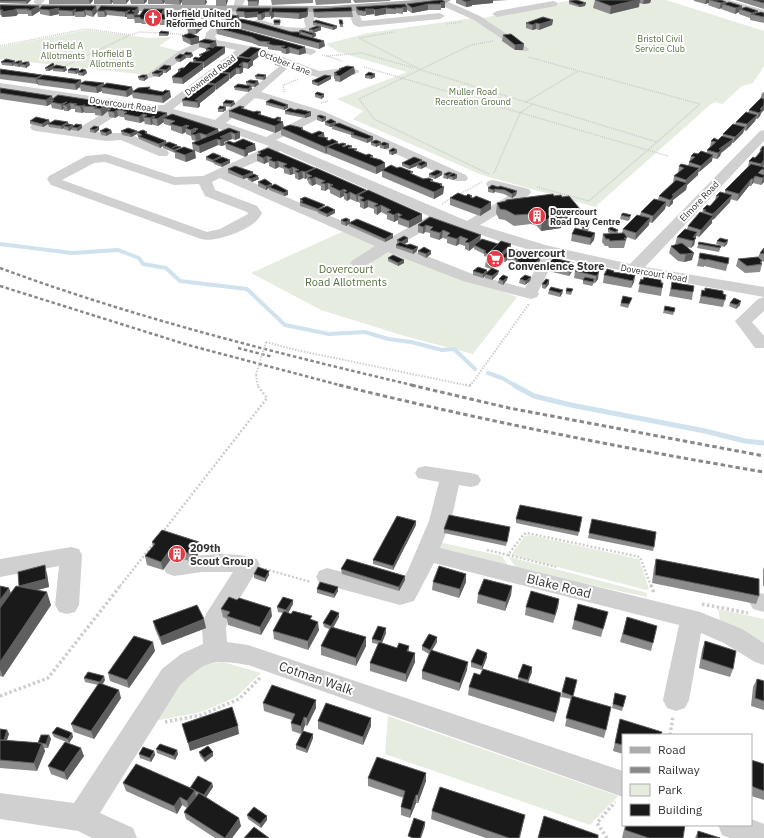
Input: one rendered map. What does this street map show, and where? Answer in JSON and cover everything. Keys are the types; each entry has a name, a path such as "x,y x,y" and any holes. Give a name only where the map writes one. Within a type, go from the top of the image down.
{"main road":[{"path":"0,7 37,4 313,6 443,0"}],"street":[{"path":"443,0 509,38 526,53"},
{"path":"521,0 539,6"},
{"path":"719,0 764,13"},
{"path":"497,14 553,4"},
{"path":"150,76 223,28 238,5"},
{"path":"353,5 358,24 441,21"},
{"path":"258,22 297,32 306,32 311,28 313,22 313,6"},
{"name":"Downend Road","path":"166,109 242,51 240,48 209,38"},
{"path":"273,42 311,52"},
{"name":"October Lane","path":"240,48 255,50 317,74 324,75 342,71 354,72"},
{"path":"218,124 256,94 284,67"},
{"name":"Dovercourt Road","path":"0,86 153,109 166,109 170,112 218,124 266,140 435,213 469,226 556,251 634,270 764,292"},
{"path":"256,94 318,114 461,178"},
{"path":"79,133 126,104"},
{"path":"266,140 318,114"},
{"path":"36,127 106,137 123,136 163,153"},
{"name":"Elmore Road","path":"634,270 764,134"},
{"path":"205,180 210,193 252,209 255,213 254,216 221,235 206,236 56,182 54,179 91,159 106,158 174,180 205,180 280,146"},
{"path":"402,165 416,158"},
{"path":"220,173 347,230 470,278 531,292 548,258 556,251"},
{"path":"366,183 380,176"},
{"path":"469,226 524,192 486,184"},
{"path":"358,263 388,245 435,213"},
{"path":"761,344 743,321 764,302"},
{"path":"425,472 471,480"},
{"path":"321,580 400,596 406,595 423,562 440,521 451,477"},
{"path":"0,568 71,555 67,605"},
{"name":"Blake Road","path":"423,562 697,611 764,655"},
{"path":"174,567 197,563 249,564 218,614 214,628 215,651"},
{"path":"676,700 697,611"},
{"name":"Cotman Walk","path":"81,818 171,676 186,663 215,651 222,650 248,655 274,664 622,790"},
{"path":"0,806 81,818 122,838"},
{"path":"734,826 764,838"}],"path":[{"path":"441,21 480,20"},
{"path":"0,46 86,29 130,35"},
{"path":"64,66 139,32 209,38"},
{"path":"397,32 359,38 421,70"},
{"path":"509,38 471,45 359,99 374,119 493,175 520,113 533,104"},
{"path":"311,52 327,56 362,53 657,142"},
{"path":"526,53 579,71 700,104 589,201 535,187"},
{"path":"380,71 668,156"},
{"path":"525,102 579,71"},
{"path":"288,104 293,100 284,92 283,85 303,77"},
{"path":"435,213 486,184"},
{"path":"160,535 267,398 257,385 256,375 266,342 296,350 470,386 529,307 531,292"},
{"path":"483,550 508,555 524,534 527,533 640,557 654,594"},
{"path":"0,696 48,678 155,542"},
{"path":"249,564 321,580"},
{"path":"697,611 761,607"},
{"path":"139,726 201,715 240,699 274,664"},
{"path":"607,838 598,823 622,790"}],"green space":[{"name":"Muller Road Recreation Ground","path":"572,0 666,0 764,31 764,66 753,83 742,86 722,104 716,102 711,104 595,207 482,175 353,119 363,111 337,99 407,72 338,52 326,44 368,33 480,17 488,18 487,17"},
{"path":"87,30 148,38 172,37 159,46 183,52 148,75 0,59 0,47"},
{"name":"Dovercourt Road Allotments","path":"344,231 517,297 473,354 408,337 321,310 251,273"},
{"path":"529,535 639,559 649,589 647,590 511,555 525,536"},
{"path":"438,542 502,556 510,568 446,553 439,547"},
{"path":"509,557 647,593 647,597 517,569"},
{"path":"718,609 764,619 764,642 720,621"},
{"path":"223,662 261,673 236,697 201,712 150,722 174,683 207,664"},
{"path":"388,716 618,796 590,825 385,754"}],"building":[{"path":"0,0 27,0 0,1"},
{"path":"439,0 445,2 440,3 441,4 428,4 412,8 407,4"},
{"path":"462,0 470,0 472,1 466,2"},
{"path":"574,0 586,3 579,5 569,1"},
{"path":"595,0 637,0 611,6"},
{"path":"710,0 721,0 726,2 721,3"},
{"path":"753,0 764,0 764,3"},
{"path":"729,2 742,6 736,8 723,4"},
{"path":"405,4 407,7 375,10 365,9 366,11 358,10 356,7"},
{"path":"0,5 39,6 31,10 16,9 1,12 3,10 0,10"},
{"path":"42,6 96,6 92,11 85,10 74,12 76,9 72,11 58,10 59,8 49,10 39,9"},
{"path":"101,6 138,7 136,10 132,11 135,12 134,14 126,14 130,10 125,12 106,10 97,11"},
{"path":"351,7 352,11 314,12 313,9"},
{"path":"746,7 758,11 752,13 740,9"},
{"path":"238,8 271,8 269,12 257,14 258,12 244,13 245,12 236,11"},
{"path":"272,8 308,8 307,12 271,13"},
{"path":"144,9 164,9 158,19 141,19 140,17 134,17 135,15 140,15"},
{"path":"216,9 213,14 185,12 186,10"},
{"path":"761,12 764,13 764,17 751,14"},
{"path":"162,14 182,14 179,20 159,19"},
{"path":"232,15 239,16 226,20"},
{"path":"187,17 195,17 191,24 186,24 188,20 185,20"},
{"path":"543,17 553,20 540,24 536,23 533,25 526,23"},
{"path":"241,19 291,32 298,32 301,33 299,34 324,41 319,43 235,21"},
{"path":"274,20 280,20 280,23 274,23"},
{"path":"316,20 337,26 333,27 313,22"},
{"path":"339,20 342,20 343,24 340,24"},
{"path":"192,22 202,23 196,29 187,27"},
{"path":"220,25 305,47 299,50 289,47 286,49 281,47 285,46 272,45 267,43 270,42 259,41 252,37 216,28"},
{"path":"317,26 321,27 313,30 309,29"},
{"path":"302,30 316,34 312,35 299,31"},
{"path":"161,31 169,32 167,34 159,33"},
{"path":"190,33 199,37 190,39 182,36"},
{"path":"511,34 524,44 515,45 503,35"},
{"path":"205,39 216,41 210,44 198,42"},
{"path":"215,46 225,47 204,62 194,61 196,60 193,59 195,57 199,58 202,55 199,55 210,50 206,49 209,47 213,48"},
{"path":"251,47 261,49 249,58 239,56"},
{"path":"186,52 192,53 190,55 183,55"},
{"path":"180,54 185,55 180,59 175,58"},
{"path":"238,57 252,59 248,63 243,62 239,65 243,66 236,68 230,73 219,71"},
{"path":"6,59 15,61 12,63 1,62"},
{"path":"274,60 284,60 279,63 275,62 277,61"},
{"path":"22,61 18,64 14,63"},
{"path":"29,62 25,65 20,64"},
{"path":"190,62 203,63 182,78 172,77 181,70 178,70 184,68"},
{"path":"53,63 54,65 45,68"},
{"path":"56,65 66,67 63,69 52,68"},
{"path":"164,65 171,66 166,70 159,69"},
{"path":"347,66 354,67 340,76 335,75 337,74 334,73 341,69 339,69"},
{"path":"71,68 79,69 75,71 68,70"},
{"path":"0,69 42,75 36,78 0,74"},
{"path":"82,69 86,70 82,73 78,72"},
{"path":"157,70 163,71 158,74 152,73"},
{"path":"218,72 229,74 215,84 205,82"},
{"path":"369,72 375,74 371,76 365,75"},
{"path":"258,74 266,75 263,77 255,76"},
{"path":"43,75 81,80 75,84 37,79"},
{"path":"147,75 144,78 138,77"},
{"path":"325,75 331,76 318,83 312,81"},
{"path":"250,80 258,81 254,84 246,82"},
{"path":"85,81 104,83 96,87 80,84"},
{"path":"107,83 132,87 126,91 101,87"},
{"path":"204,84 215,85 195,100 199,100 197,102 182,100"},
{"path":"238,84 251,86 248,89 234,87"},
{"path":"150,87 148,89 163,92 165,90 170,91 162,96 132,92 138,88"},
{"path":"0,88 52,96 46,100 0,93"},
{"path":"317,92 324,94 321,96 315,94"},
{"path":"58,95 110,103 100,109 94,108 97,107 83,106 85,105 80,106 70,103 63,105 67,102 61,104 51,102 54,100 51,100"},
{"path":"761,98 764,99 764,105 760,109 762,110 759,113 749,110"},
{"path":"271,99 288,105 284,107 266,102"},
{"path":"226,100 234,101 231,104 223,103"},
{"path":"115,103 167,113 157,119 152,118 155,117 154,116 150,118 144,117 147,115 143,114 139,117 124,114 127,112 121,110 114,112 108,111 111,109 108,108"},
{"path":"220,106 226,107 223,109 218,109"},
{"path":"240,106 244,107 241,108 254,112 261,112 258,114 274,119 278,117 281,118 277,120 283,122 275,126 229,111"},
{"path":"290,108 311,112 305,115 285,111"},
{"path":"746,112 757,115 747,124 736,122"},
{"path":"172,114 218,129 206,135 200,133 195,135 191,134 198,129 195,128 191,130 185,128 189,126 186,125 182,127 170,124 175,121 163,118"},
{"path":"320,115 326,117 322,119 317,116"},
{"path":"36,117 49,120 42,124 30,121"},
{"path":"331,119 336,122 330,124 325,122"},
{"path":"55,120 68,122 61,126 48,124"},
{"path":"339,123 373,137 367,139 351,134 354,133 332,125"},
{"path":"68,124 73,125 68,127 63,126"},
{"path":"76,124 82,125 77,128 72,127"},
{"path":"733,124 745,127 735,137 723,134"},
{"path":"290,125 303,128 301,129 312,134 319,131 324,133 318,136 328,138 326,139 329,141 332,139 338,142 325,147 281,128"},
{"path":"94,126 99,127 94,130 90,129"},
{"path":"106,128 111,130 106,133 100,131"},
{"path":"128,128 137,131 130,134 121,131"},
{"path":"229,128 240,132 235,134 231,132 220,137 224,138 220,140 217,139 199,146 192,143"},
{"path":"143,130 147,132 145,133 166,141 159,144 138,136 142,135 137,132"},
{"path":"722,136 733,139 719,149 722,149 718,153 707,150 716,142 711,141 714,138 718,140"},
{"path":"243,139 255,144 244,150 225,143 229,141 234,143"},
{"path":"376,140 381,142 376,144 371,142"},
{"path":"169,142 177,145 172,148 177,146 181,147 174,150 163,145"},
{"path":"384,142 389,144 384,146 380,144"},
{"path":"336,143 346,144 342,146 344,147 348,145 352,146 348,148 357,149 354,150 366,155 369,154 373,156 370,157 381,160 385,163 376,167 327,147"},
{"path":"763,146 764,160 761,164 749,161 753,157 755,158 762,150 760,150"},
{"path":"184,147 195,151 185,155 174,151"},
{"path":"268,148 315,168 298,173 295,171 299,170 293,167 289,169 283,166 287,164 269,160 272,158 267,156 263,158 257,155 261,153 258,152"},
{"path":"393,148 397,150 392,152 389,151"},
{"path":"701,151 713,155 701,166 689,162 695,157 691,156 694,153 698,154"},
{"path":"213,153 221,156 213,160 206,157"},
{"path":"222,157 230,160 221,164 213,161"},
{"path":"414,157 422,160 410,166 402,163"},
{"path":"423,161 427,163 421,166 417,164"},
{"path":"681,164 699,168 686,180 674,176 684,168 679,166"},
{"path":"751,164 764,167 764,170 762,169 758,173 764,175 763,178 755,176 739,194 725,190"},
{"path":"391,165 413,172 410,173 423,179 429,178 433,180 430,181 442,184 440,185 444,187 434,192 382,170"},
{"path":"235,166 253,172 243,176 228,169"},
{"path":"316,168 366,190 356,195 350,192 347,194 344,192 347,191 344,189 340,191 330,186 333,185 321,183 325,181 315,177 311,179 308,178 312,176 306,173"},
{"path":"437,170 442,172 435,176 429,174"},
{"path":"449,172 452,173 447,176 444,174"},
{"path":"453,173 457,175 453,177 449,176"},
{"path":"254,174 258,176 251,179 247,177"},
{"path":"265,179 272,184 266,186 258,182"},
{"path":"676,180 687,183 672,195 674,196 670,200 659,196"},
{"path":"275,184 288,191 284,193 269,187"},
{"path":"492,185 517,191 512,194 505,190 493,190 488,188"},
{"path":"368,190 422,214 409,221 398,217 402,215 398,213 394,215 387,212 391,210 381,205 377,207 374,206 378,204 368,200 364,202 360,200 364,198 358,195"},
{"path":"720,192 732,195 712,214 704,211 706,210 703,209 707,205 710,206 719,196 716,196"},
{"path":"458,193 466,196 468,194 473,198 476,196 491,202 481,209 450,198"},
{"path":"553,194 554,196 561,195 562,197 569,196 580,209 573,210 575,212 560,214 562,218 542,220 538,215 515,215 506,210 500,209 497,203 506,200"},
{"path":"305,197 325,205 318,209 300,202 303,201 300,199"},
{"path":"654,199 666,202 653,216 641,212"},
{"path":"327,206 335,210 327,214 318,210"},
{"path":"700,212 713,216 701,230 688,226"},
{"path":"623,213 631,215 629,217 621,215"},
{"path":"637,215 650,218 636,233 623,229"},
{"path":"430,217 481,235 469,243 465,242 468,239 460,236 457,239 447,236 450,233 443,230 440,233 430,230 433,227 426,225 423,227 418,225"},
{"path":"346,218 350,220 345,222 341,220"},
{"path":"357,219 393,234 385,239 349,223"},
{"path":"582,220 590,222 587,229 582,228 585,224 580,222"},
{"path":"611,227 618,230 615,232 608,229"},
{"path":"575,228 595,233 591,238 572,234"},
{"path":"685,229 697,232 693,237 696,238 693,241 677,237"},
{"path":"624,233 627,238 624,238 626,240 610,241 609,239 606,239 603,234"},
{"path":"404,236 408,238 401,242 397,240"},
{"path":"720,238 728,240 725,243 717,241"},
{"path":"482,239 498,244 488,254 484,252 486,251 474,245"},
{"path":"501,241 511,244 492,262 486,260 491,255 487,254"},
{"path":"400,242 418,247 413,250 396,245"},
{"path":"699,242 721,246 720,248 698,244"},
{"path":"682,243 694,253 680,254 671,246"},
{"path":"424,247 431,251 426,254 418,251"},
{"path":"511,248 541,258 533,265 516,261 518,260 508,256 506,258 501,257"},
{"path":"764,248 764,254 760,253"},
{"path":"700,253 729,258 728,264 699,258"},
{"path":"393,255 404,260 398,263 388,258"},
{"path":"758,257 762,261 760,262 762,264 747,266 738,259"},
{"path":"554,258 574,263 570,268 549,263"},
{"path":"582,264 598,268 597,271 599,271 597,276 575,271 578,266 581,267"},
{"path":"478,267 487,270 483,274 473,271"},
{"path":"492,268 499,271 492,276 485,274"},
{"path":"607,269 614,271 613,272 635,275 633,281 604,275"},
{"path":"503,275 508,277 503,281 499,279"},
{"path":"525,275 531,277 526,281 520,279"},
{"path":"585,277 594,279 593,282 583,280"},
{"path":"644,277 661,280 661,283 663,283 662,288 639,284 641,279 643,280"},
{"path":"546,279 549,280 546,285 542,284"},
{"path":"672,282 694,286 693,292 671,289"},
{"path":"551,287 563,290 560,293 549,290"},
{"path":"567,288 573,289 571,292 566,291"},
{"path":"705,288 723,291 723,294 726,295 725,300 701,296 702,290 705,291"},
{"path":"623,296 632,298 629,304 621,303"},
{"path":"734,298 741,301 737,305 730,303"},
{"path":"665,306 675,308 674,312 664,310"},
{"path":"520,505 582,517 579,532 516,519"},
{"path":"449,515 510,527 507,542 444,529"},
{"path":"397,516 416,521 393,566 373,560"},
{"path":"592,519 656,532 654,547 589,533"},
{"path":"162,530 199,542 191,554 171,548 161,562 145,556 155,544 152,542"},
{"path":"347,559 405,576 399,587 341,569"},
{"path":"656,559 759,579 759,596 655,575"},
{"path":"45,565 46,579 19,586 18,572"},
{"path":"439,566 466,574 460,589 433,582"},
{"path":"258,567 269,571 265,578 254,574"},
{"path":"484,579 512,586 506,602 478,594"},
{"path":"320,582 338,587 334,594 317,589"},
{"path":"0,586 9,588 0,600"},
{"path":"16,586 47,592 0,662 0,608"},
{"path":"531,591 559,599 555,615 526,607"},
{"path":"229,597 237,600 239,598 271,608 260,627 227,616 230,612 221,609"},
{"path":"283,597 293,600 286,610 277,607"},
{"path":"578,604 608,612 603,629 574,620"},
{"path":"197,605 204,619 160,637 153,621"},
{"path":"331,610 339,613 331,626 323,623"},
{"path":"284,611 291,614 293,611 312,616 310,619 318,622 308,641 273,631"},
{"path":"627,617 657,626 653,643 623,634"},
{"path":"378,626 386,628 381,641 372,639"},
{"path":"331,627 366,637 356,658 321,646"},
{"path":"429,634 437,637 430,650 422,646"},
{"path":"134,636 153,642 127,680 108,673"},
{"path":"705,641 736,651 733,669 702,659"},
{"path":"379,642 397,648 399,643 409,646 407,651 415,653 406,674 370,663"},
{"path":"477,649 487,653 482,666 471,662"},
{"path":"431,650 468,662 460,683 422,671"},
{"path":"523,664 532,667 528,680 518,677"},
{"path":"483,669 561,693 556,713 469,687 474,673 480,675"},
{"path":"88,672 104,676 100,682 84,678"},
{"path":"566,677 577,680 573,696 562,692"},
{"path":"757,679 764,681 764,701 755,698"},
{"path":"99,683 119,690 91,731 71,724"},
{"path":"272,685 316,700 307,718 304,717 301,726 291,723 295,714 263,703"},
{"path":"615,693 626,696 623,707 613,704"},
{"path":"572,696 611,707 606,730 566,718"},
{"path":"326,703 371,718 363,737 318,721"},
{"path":"232,707 238,726 188,743 182,724"},
{"path":"620,719 662,732 661,734 622,734 622,745 615,743"},
{"path":"57,727 72,733 68,739 52,733"},
{"path":"0,729 7,730 4,740 0,740"},
{"path":"303,731 313,734 306,749 296,745"},
{"path":"41,735 49,735 46,744 38,743"},
{"path":"0,740 42,743 34,763 0,760"},
{"path":"65,742 81,748 64,772 48,766"},
{"path":"160,744 177,750 174,756 156,749"},
{"path":"208,746 213,752 204,758 199,752"},
{"path":"143,747 154,751 150,758 139,754"},
{"path":"377,757 426,773 411,810 401,807 405,791 368,778"},
{"path":"752,760 764,764 764,791 752,786"},
{"path":"136,764 195,790 187,801 180,797 174,806 123,783"},
{"path":"198,776 212,783 204,795 190,788"},
{"path":"440,787 525,815 519,838 509,838 432,811"},
{"path":"199,793 239,818 225,838 184,812"},
{"path":"254,807 267,816 260,824 247,815"},
{"path":"544,816 598,835 598,838 538,838"},
{"path":"414,818 425,822 420,838 408,836"},
{"path":"626,826 685,826 683,838 649,838 625,830"},
{"path":"254,827 269,838 244,838"},
{"path":"698,831 720,838 697,838"}],"waterway":[{"path":"0,244 72,253 118,250 139,258 143,264 166,268 180,281 247,289 285,325 329,334 365,332 388,339 411,342 442,350 454,349 475,369"},
{"path":"488,373 502,378 516,386"},
{"path":"514,385 534,396 571,405 705,431 745,441 764,443"}],"railway":[{"path":"0,268 154,319 311,361 416,386"},
{"path":"0,286 188,345 342,386"},
{"path":"238,348 273,357"},
{"path":"411,385 509,408 764,456"},
{"path":"342,386 551,433 764,472"}],"place":[{"name":"Horfield United Reformed Church","path":"153,18"},
{"name":"Dovercourt Road Day Centre","path":"537,216"},
{"name":"Dovercourt Convenience Store","path":"495,259"},
{"name":"209th Scout Group","path":"177,554"}],"park label":[{"name":"Bristol Civil Service Club","path":"660,44"},
{"name":"Horfield A Allotments","path":"63,50"},
{"name":"Horfield B Allotments","path":"112,58"}]}
